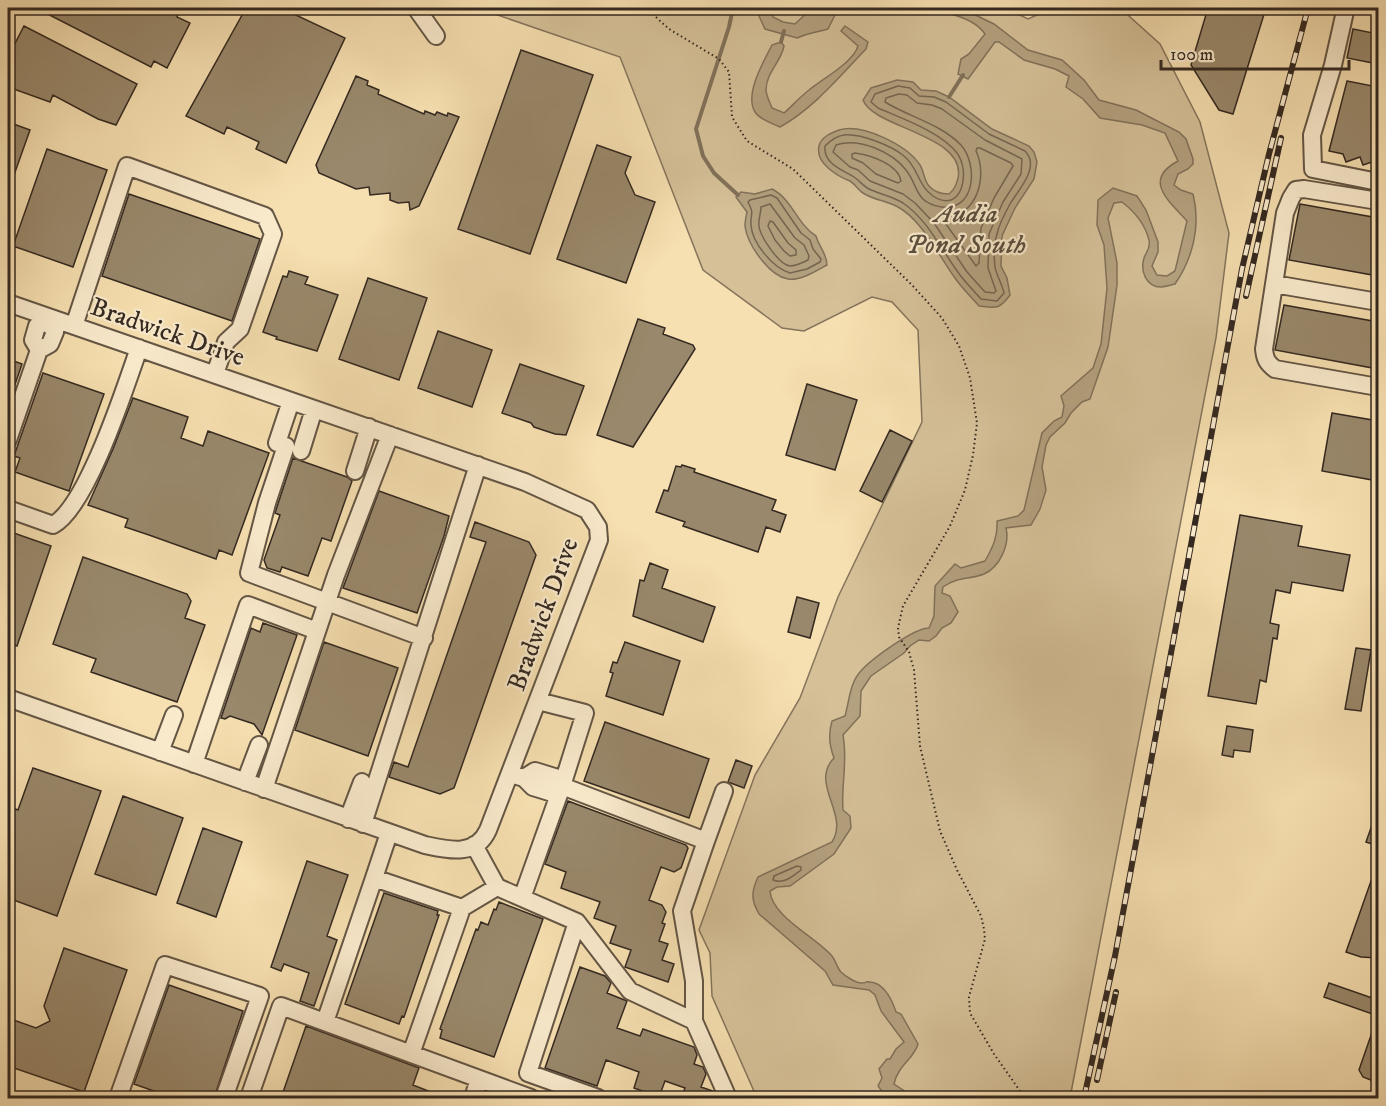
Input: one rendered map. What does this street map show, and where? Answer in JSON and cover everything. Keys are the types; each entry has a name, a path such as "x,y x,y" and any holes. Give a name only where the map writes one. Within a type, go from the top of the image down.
{"street":[{"path":"416,8 436,36"},
{"path":"1344,16 1334,65 1312,135 1313,169 1378,182"},
{"path":"74,326 127,166 265,216 273,234 240,330 226,342 215,374"},
{"path":"1378,201 1304,189 1296,190 1285,213 1264,350 1268,364 1275,369 1378,387"},
{"path":"1274,284 1378,302"},
{"name":"Bradwick Drive","path":"8,303 51,320 478,465 525,482 587,510 598,528 597,544 538,701 517,776 485,837 474,845"},
{"path":"8,440 39,350 33,340 37,326 51,320"},
{"path":"8,509 53,525 62,520 87,484 139,348"},
{"path":"288,447 291,401"},
{"path":"314,409 288,447 267,503 249,573 424,638"},
{"path":"355,471 369,427"},
{"path":"264,789 327,602 390,435"},
{"path":"356,821 424,638 478,465"},
{"path":"194,764 248,605 317,631"},
{"path":"8,698 389,833 443,850 466,851 474,845 497,886 577,922 630,991 694,1021"},
{"path":"522,898 562,787 585,713 538,701"},
{"path":"160,752 174,715"},
{"path":"246,782 259,745"},
{"path":"517,776 533,787 562,787 706,841"},
{"path":"356,821 362,782"},
{"path":"724,791 682,911 693,981 694,1021 728,1098"},
{"path":"325,1022 389,833"},
{"path":"374,878 462,908"},
{"path":"411,1054 462,908 497,886"},
{"path":"577,922 528,1073 598,1098"},
{"path":"118,1098 165,965 260,996 224,1098"},
{"path":"249,1098 281,1006 531,1098"},
{"path":"473,1098 479,1079"}],"path":[{"path":"646,8 669,29 719,59 729,72 732,117 747,141 793,170 814,188 871,247 920,293 942,318 959,346 970,378 977,423 974,454 965,490 950,526 900,614 899,637 909,652 914,670 920,746 940,831 981,916 984,929 985,939 969,997 969,1012 994,1054 1025,1098"}],"shaded area":[{"path":"477,8 1005,8 1028,19 1053,8 1120,8 1160,44 1200,122 1229,233 1216,338 1070,1098 757,1098 712,996 710,953 699,930 755,775 800,698 838,597 922,422 918,330 892,302 872,297 804,331 782,328 703,270 620,57"}],"water":[{"path":"765,8 773,8 770,10 773,17 795,24 812,8 832,8 835,15 828,29 797,38 765,29 759,16"},
{"path":"891,8 961,8 994,24 1028,50 1062,60 1084,80 1099,100 1136,110 1179,132 1186,139 1193,164 1178,174 1174,185 1193,194 1196,217 1194,241 1181,274 1175,284 1156,286 1145,277 1143,268 1144,258 1149,248 1145,229 1127,206 1122,202 1114,203 1108,218 1117,263 1117,285 1108,347 1090,399 1082,402 1071,413 1046,445 1042,467 1046,490 1040,509 1031,525 1006,528 1005,548 999,561 990,571 979,576 954,581 943,587 942,593 950,596 958,612 951,623 942,628 929,641 919,640 871,676 861,691 860,716 843,735 845,754 843,810 850,816 851,828 834,854 790,886 777,887 770,891 778,909 832,956 843,974 859,983 875,983 887,993 896,1012 901,1014 918,1044 896,1077 894,1084 915,1098 887,1098 878,1086 882,1078 879,1069 904,1042 881,1011 875,995 869,990 833,985 825,971 759,914 753,900 754,887 758,877 832,842 836,831 836,821 826,778 827,768 834,758 830,744 830,730 832,721 845,716 857,676 893,645 913,633 929,628 934,616 935,586 955,564 961,568 985,561 997,532 997,521 1018,516 1024,510 1042,433 1054,421 1062,417 1064,406 1061,396 1093,368 1101,344 1107,288 1104,245 1097,225 1098,200 1113,188 1137,196 1146,210 1158,242 1158,252 1152,266 1157,275 1167,276 1175,271 1187,221 1162,191 1160,183 1167,168 1178,161 1165,133 1142,125 1100,118 1083,99 1066,87 1069,76 1055,69 1024,60 999,42 995,42 968,79 958,74 961,59 969,54 985,34 977,26 955,15 942,12"},
{"path":"845,26 868,42 866,49 826,91 804,111 780,127 757,115 752,105 753,87 772,45 781,42 784,46 768,78 766,92 772,108 784,113 809,90 844,64 855,52 858,46 841,31"},
{"name":"Audia Pond South","path":"897,80 913,82 921,90 936,91 949,97 992,129 1029,146 1034,152 1037,162 1034,179 1015,208 1002,236 1001,266 1007,278 1010,295 1000,306 979,306 958,282 915,220 898,207 863,193 852,182 828,168 820,158 819,146 824,138 839,130 860,130 895,143 914,157 921,167 927,184 933,190 944,194 951,192 958,178 957,163 948,152 918,133 883,118 870,110 863,100 871,88"},
{"path":"772,189 785,199 809,231 816,236 826,257 827,265 803,277 788,279 774,272 754,250 745,226 747,212 736,197 741,192 755,194"}],"building":[{"path":"36,8 174,8 180,11 177,17 190,23 167,68 154,61 151,67"},
{"path":"246,8 281,8 345,38 286,163 256,149 259,142 227,127 224,134 186,116"},
{"path":"1208,8 1266,8 1233,114 1219,110 1191,65"},
{"path":"24,26 137,84 116,125 98,119 53,95 50,102 8,87 8,57"},
{"path":"1353,29 1378,34 1378,64 1347,58"},
{"path":"521,50 593,75 530,254 458,229"},
{"path":"356,76 368,81 367,85 379,90 378,94 424,114 425,111 435,115 437,112 459,117 419,206 410,210 409,202 398,203 390,200 390,193 370,195 369,187 356,189 319,173 316,165"},
{"path":"1347,81 1378,87 1378,160 1363,165 1360,157 1346,162 1343,154 1329,151"},
{"path":"8,122 30,130 9,189 8,189"},
{"path":"597,145 631,157 625,173 635,195 655,202 626,283 557,259"},
{"path":"47,149 107,170 73,267 13,246"},
{"path":"129,194 260,239 232,321 102,276"},
{"path":"1300,204 1378,218 1378,276 1289,260"},
{"path":"289,271 308,277 305,284 338,295 317,351 276,339 277,337 263,332 283,276 287,277"},
{"path":"368,278 427,298 399,380 339,359"},
{"path":"1284,305 1378,322 1378,369 1275,350"},
{"path":"638,319 665,328 663,334 693,345 695,349 633,447 597,435"},
{"path":"438,331 492,350 472,407 418,388"},
{"path":"8,359 22,364 9,402 8,402"},
{"path":"520,364 584,386 566,435 534,427 531,423 502,413"},
{"path":"43,373 104,394 69,491 15,472 20,458 14,456"},
{"path":"807,384 857,400 835,470 786,455"},
{"path":"133,398 188,417 181,438 203,446 208,431 269,453 232,555 219,550 216,559 125,527 128,519 88,505"},
{"path":"1332,413 1378,421 1378,481 1322,471"},
{"path":"890,430 912,441 882,502 860,491"},
{"path":"293,458 347,477 352,481 331,541 322,538 308,576 282,567 280,572 267,568 264,560 280,515 275,513"},
{"path":"682,465 695,469 694,472 776,500 772,510 786,515 780,532 766,527 758,552 683,526 685,522 656,512 664,490 668,491 676,466 681,467"},
{"path":"379,491 449,516 417,613 343,588"},
{"path":"1240,515 1302,526 1298,546 1350,555 1343,591 1292,582 1290,593 1276,590 1270,623 1279,625 1277,639 1273,638 1266,682 1260,680 1256,704 1208,696"},
{"path":"475,522 529,542 536,555 454,788 440,794 389,777 394,762 408,767 486,542 470,537"},
{"path":"8,531 51,546 17,646 8,643"},
{"path":"83,557 187,594 191,601 185,618 205,625 177,702 91,672 96,659 53,644"},
{"path":"650,563 668,570 662,588 715,607 703,642 633,616 640,580 644,581"},
{"path":"797,597 819,603 810,638 788,632"},
{"path":"263,623 297,635 262,735 254,724 230,716 225,719 221,718 251,628 260,632"},
{"path":"324,642 398,668 368,756 295,730"},
{"path":"625,642 680,661 663,715 606,696 613,673 610,672 613,662 617,663"},
{"path":"1356,648 1371,650 1361,711 1345,709"},
{"path":"605,722 709,759 689,818 584,781"},
{"path":"1227,726 1253,730 1250,752 1234,750 1233,757 1222,755"},
{"path":"736,760 752,766 744,788 728,782"},
{"path":"33,768 101,791 57,916 8,898 8,806 18,810"},
{"path":"123,796 183,818 156,895 95,874"},
{"path":"568,801 686,845 688,848 681,868 674,872 661,867 649,900 662,905 666,912 662,923 665,924 659,941 668,944 662,960 674,964 668,982 625,967 631,950 610,943 616,926 594,918 600,902 561,888 566,872 545,864"},
{"path":"1378,811 1378,846 1366,842"},
{"path":"203,828 242,842 216,917 177,903"},
{"path":"307,861 348,875 327,936 337,940 314,1006 300,1001 309,973 284,964 281,971 271,967"},
{"path":"1377,864 1378,958 1361,957 1346,952"},
{"path":"384,893 438,911 437,915 439,915 404,1017 402,1016 399,1024 345,1004"},
{"path":"499,902 543,919 494,1057 440,1038 442,1030 440,1029 476,929 478,930 481,922 488,925"},
{"path":"64,948 127,970 84,1092 8,1066 8,1018 36,1028 50,1021 44,1006"},
{"path":"580,967 605,976 611,983 607,993 627,1001 617,1028 640,1036 643,1029 694,1047 697,1055 694,1064 703,1067 706,1074 701,1087 713,1091 717,1098 681,1098 685,1088 665,1081 659,1097 634,1088 639,1072 606,1060 597,1086 545,1068"},
{"path":"1329,983 1378,1000 1378,1016 1324,997"},
{"path":"169,985 243,1011 214,1098 164,1098 165,1095 134,1084"},
{"path":"1377,1018 1378,1083 1363,1077 1359,1070"},
{"path":"306,1026 419,1068 413,1085 446,1098 281,1098"}],"waterway":[{"path":"733,8 696,129 703,156 714,173 738,195"},
{"path":"781,42 784,31"},
{"path":"949,97 963,75"}],"railway":[{"path":"1084,1098 1115,956 1242,269 1269,154 1308,8"},
{"path":"1246,296 1281,138"},
{"path":"1097,1080 1116,992"}]}
